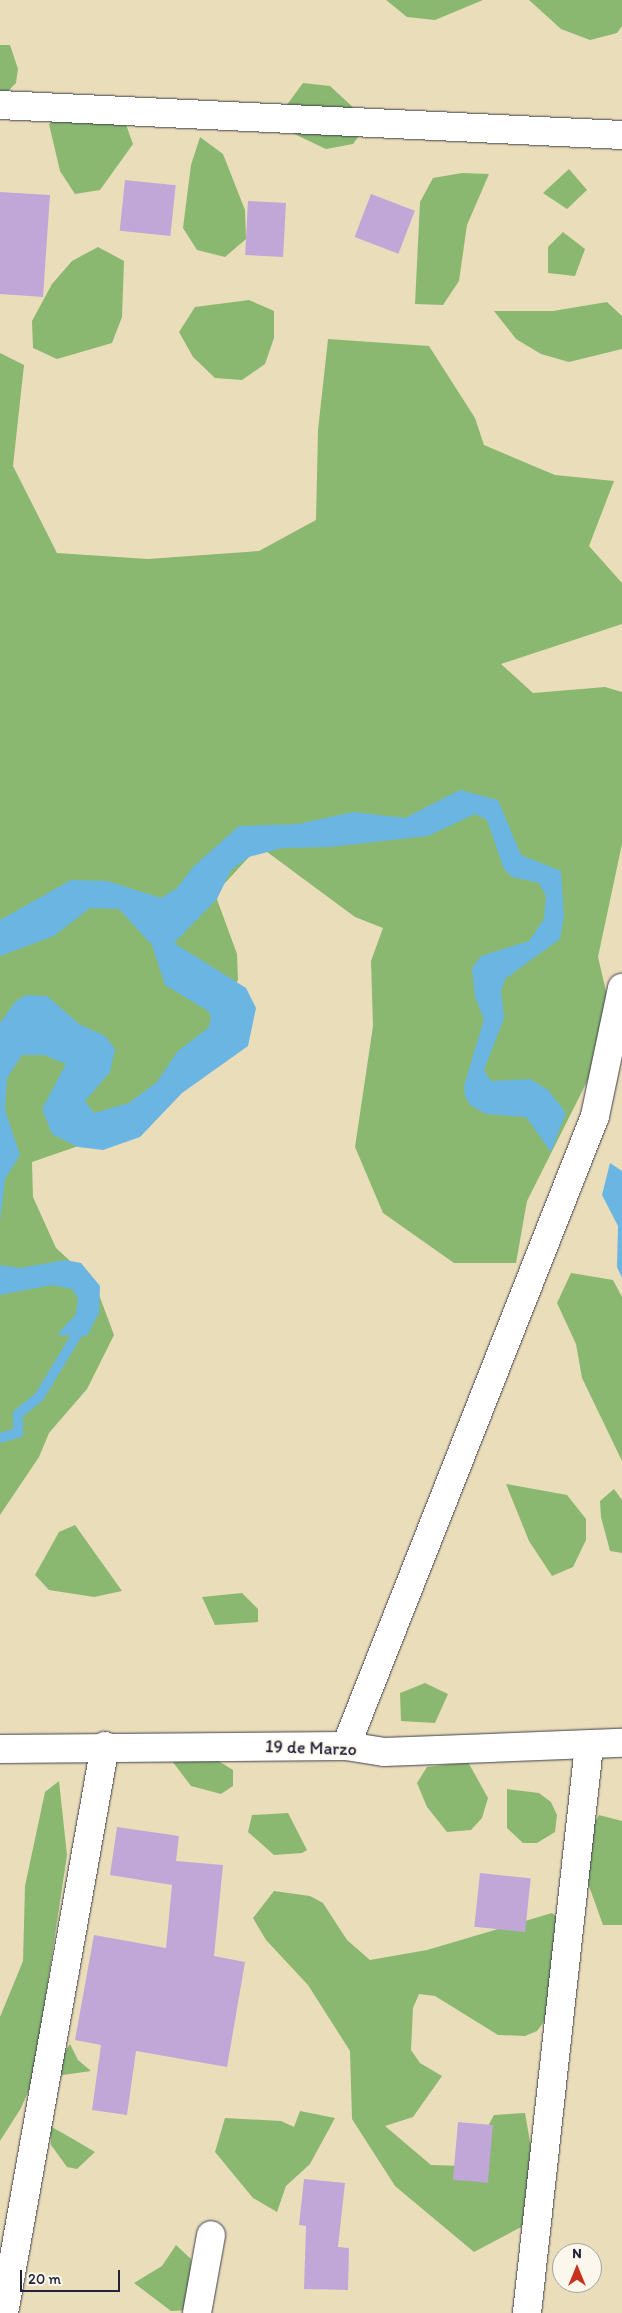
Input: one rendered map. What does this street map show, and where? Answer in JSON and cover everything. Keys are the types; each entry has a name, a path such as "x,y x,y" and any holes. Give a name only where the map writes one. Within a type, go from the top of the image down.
{"street":[{"path":"0,105 622,135"},
{"path":"346,1746 564,1187 595,1116 622,988"},
{"name":"19 de Marzo","path":"0,1749 105,1746 346,1746 384,1752 589,1746 622,1743"},
{"path":"4,2313 105,1746"},
{"path":"527,2313 589,1746"},
{"path":"198,2313 211,2235"}],"green space":[{"path":"386,0 483,0 435,20 407,17"},
{"path":"529,0 622,0 622,26 617,33 590,40 561,29"},
{"path":"0,45 10,45 18,69 16,83 0,99"},
{"path":"303,83 330,86 369,122 353,144 326,149 290,132 286,106"},
{"path":"72,107 124,119 133,144 100,190 75,194 60,171 49,124"},
{"path":"200,137 223,154 245,210 246,239 225,257 197,250 183,228 191,165"},
{"path":"569,169 587,190 567,209 543,193"},
{"path":"462,173 489,174 467,225 459,281 443,305 415,304 420,202 433,178"},
{"path":"563,232 585,249 575,276 548,273 548,247"},
{"path":"98,247 124,261 122,317 112,343 57,359 33,348 32,321 52,284 72,261"},
{"path":"249,300 274,311 274,338 265,364 242,380 215,378 193,357 179,332 195,307"},
{"path":"607,302 622,316 622,349 569,362 541,354 516,339 494,311 553,311"},
{"path":"328,339 429,346 475,418 484,445 555,475 614,481 589,546 622,583 622,624 501,664 533,693 605,687 622,692 622,844 598,957 610,1008 610,1036 527,1201 516,1263 454,1263 383,1213 355,1147 373,1026 371,961 383,928 355,917 259,846 215,894 237,954 238,980 168,1103 87,1143 32,1162 33,1197 56,1248 95,1284 114,1335 87,1389 49,1433 39,1457 0,1515 0,353 24,365 13,466 57,553 148,559 259,551 316,520 318,430"},
{"path":"571,1273 613,1280 622,1297 622,1461 582,1378 576,1344 557,1303"},
{"path":"506,1484 567,1495 586,1519 586,1540 573,1567 552,1576 529,1541"},
{"path":"614,1489 622,1500 622,1553 610,1551 601,1517 600,1501"},
{"path":"75,1525 122,1591 94,1597 49,1590 35,1575 59,1532"},
{"path":"242,1593 258,1609 258,1622 215,1625 202,1597"},
{"path":"425,1683 448,1694 435,1723 401,1721 400,1693"},
{"path":"192,1745 233,1770 233,1786 221,1794 191,1786 172,1761"},
{"path":"468,1762 488,1798 482,1818 471,1830 447,1832 427,1807 417,1783 427,1767"},
{"path":"59,1781 67,1855 40,2035 43,2058 21,2108 0,2141 0,2017 23,1961 25,1886 45,1792"},
{"path":"507,1789 539,1793 551,1802 557,1815 555,1832 537,1843 523,1843 507,1828"},
{"path":"288,1813 307,1850 302,1853 274,1855 248,1832 252,1815"},
{"path":"599,1815 622,1821 622,1925 603,1925 589,1886 583,1842"},
{"path":"274,1891 310,1896 323,1903 347,1940 370,1960 427,1950 552,1913 559,1919 546,2019 537,2031 525,2036 498,2035 435,1996 419,1994 413,2008 411,2050 420,2063 442,2076 413,2117 385,2126 431,2165 466,2166 494,2115 525,2113 541,2205 538,2218 474,2252 395,2186 352,2119 350,2051 308,1985 266,1940 253,1918"},
{"path":"70,2044 78,2060 91,2071 49,2077"},
{"path":"300,2111 335,2118 310,2164 286,2186 277,2212 253,2198 215,2152 225,2118 281,2121 294,2127"},
{"path":"50,2126 95,2152 77,2169 67,2167 51,2145"},
{"path":"176,2245 191,2259 189,2310 171,2311 134,2283 162,2266"}],"water":[{"path":"460,790 498,800 521,855 561,871 564,916 560,939 505,979 501,991 504,1018 484,1070 491,1081 530,1079 548,1090 566,1113 551,1152 526,1117 486,1114 470,1105 465,1096 464,1086 484,1019 475,997 472,968 481,956 529,941 544,919 546,896 539,883 512,877 504,869 487,820 475,814 428,836 329,847 282,848 249,857 231,870 217,899 174,943 246,988 256,1008 248,1046 182,1093 140,1137 103,1150 78,1147 52,1134 42,1109 66,1064 44,1055 22,1055 7,1078 5,1110 20,1155 5,1179 0,1222 0,1023 16,1001 26,995 47,996 79,1024 105,1036 115,1049 110,1072 85,1101 94,1113 129,1103 157,1082 177,1052 209,1027 211,1017 208,1011 165,985 152,945 119,909 90,908 54,936 0,956 0,920 71,880 107,881 161,898 177,888 193,867 239,826 298,824 353,812 405,818"},
{"path":"610,1163 622,1171 622,1278 617,1267 618,1226 602,1195"},
{"path":"65,1260 81,1263 100,1286 99,1313 87,1336 57,1335 76,1314 78,1299 72,1289 52,1285 0,1295 0,1265 20,1268"}],"building":[{"path":"125,180 176,185 170,236 120,231"},
{"path":"0,192 50,195 43,297 0,294"},
{"path":"371,194 415,211 398,254 355,237"},
{"path":"248,201 286,203 283,257 245,255"},
{"path":"117,1827 179,1836 176,1861 223,1865 214,1956 245,1962 227,2067 136,2051 127,2115 92,2110 101,2045 75,2040 94,1935 166,1948 172,1885 110,1875"},
{"path":"480,1873 531,1878 525,1932 474,1927"},
{"path":"458,2122 493,2125 488,2183 453,2180"},
{"path":"304,2179 345,2183 338,2247 349,2248 348,2290 304,2289 306,2226 299,2225"}],"waterway":[{"path":"0,1438 18,1433 18,1414 39,1397 84,1323"}]}
